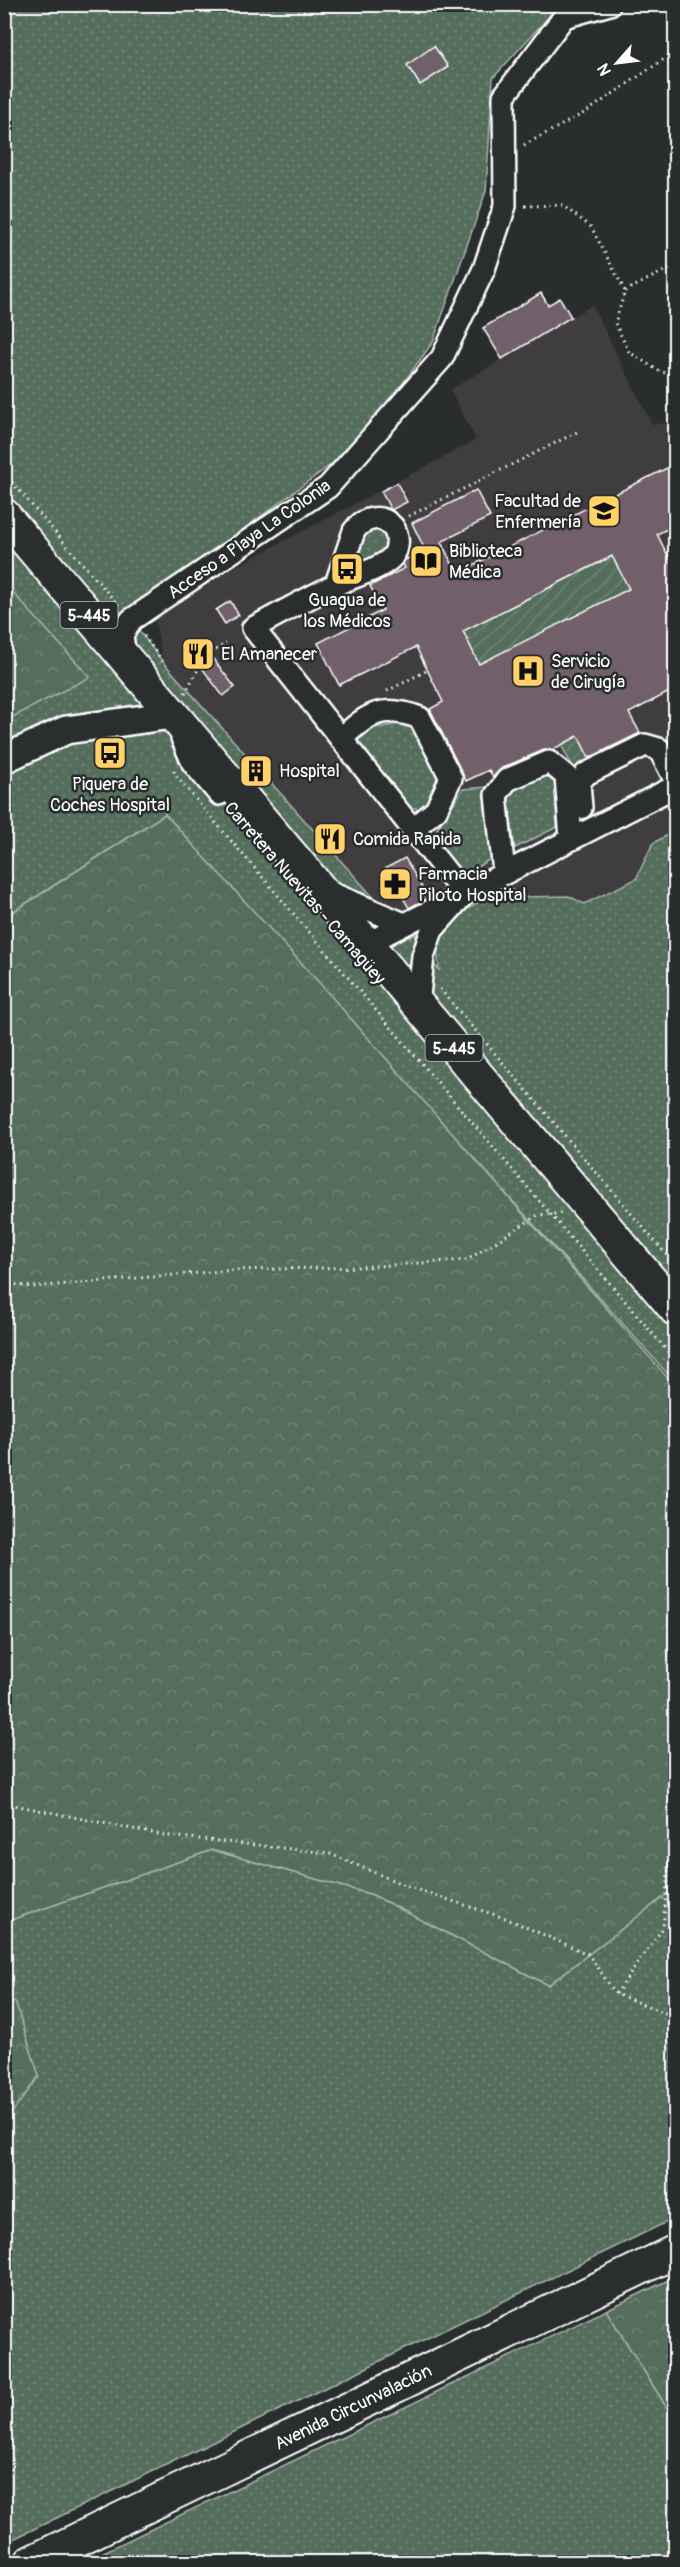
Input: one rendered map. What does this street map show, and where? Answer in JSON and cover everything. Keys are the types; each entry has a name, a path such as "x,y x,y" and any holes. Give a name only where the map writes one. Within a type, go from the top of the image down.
{"highway":[{"name":"Carretera Nuevitas - Camagüey","path":"4,515 675,1310"},
{"name":"Avenida Circunvalación","path":"30,2562 675,2251"}],"main road":[{"path":"4,759 66,730 172,716"}],"street":[{"name":"Acceso a Playa La Colonia","path":"125,657 122,635 131,620 328,487 442,358 484,269 505,206 504,96 564,17 610,4"},
{"path":"336,584 358,525 372,518 380,519 393,527 398,542 393,556 387,562 336,584 253,628 464,894"},
{"path":"341,739 356,724 383,711 399,710 420,718 451,778 436,810 412,829"},
{"path":"172,716 217,749 349,901"},
{"name":"Carretera Nuevitas - Camagüey","path":"172,716 193,763 424,1030 459,1054"},
{"path":"577,836 579,783 586,774 645,745 659,749 675,781"},
{"path":"504,873 496,795 507,780 549,762 566,776 577,836"},
{"path":"366,944 675,786"},
{"path":"318,887 404,924"},
{"path":"418,1006 423,956 432,930 464,894"}],"path":[{"path":"505,156 586,112 675,51"},
{"path":"505,206 562,205 591,227 625,291 615,323 629,352 662,373 675,371"},
{"path":"625,291 675,266"},
{"path":"393,527 412,514 579,431"},
{"path":"172,716 205,657 226,644"},
{"path":"173,765 175,775 675,1361"},
{"path":"423,956 430,977 675,1266"},
{"path":"4,1283 33,1287 234,1270 360,1267 467,1260 538,1215 592,1211"},
{"path":"4,1803 162,1835 328,1853 409,1887 506,1918 588,1954 616,1994 675,2018"},
{"path":"616,1994 663,1928 670,1852 675,1843"}],"shaded area":[{"path":"592,305 652,424 675,423 675,935 439,971 163,662 153,610 476,440 450,390"}],"green space":[{"path":"5,5 544,5 552,13 493,78 486,191 433,342 359,444 127,615 163,662 409,937 416,934 415,943 439,970 438,946 449,926 466,911 504,885 524,897 569,896 584,904 636,879 653,843 675,831 675,1382 165,814 5,917"},
{"path":"369,528 383,530 389,538 385,551 365,562 360,562 354,555 354,550"},
{"path":"621,552 637,585 462,673 445,640"},
{"path":"4,583 90,677 5,721 4,721"},
{"path":"400,724 415,727 438,773 431,800 420,809 408,807 356,742 375,728"},
{"path":"578,736 592,763 575,771 561,745"},
{"path":"544,774 555,783 557,827 515,848 508,801 514,789"},
{"path":"488,787 492,858 462,876 433,835 463,789"},
{"path":"165,814 323,987 675,1386 675,1888 548,1985 373,1895 212,1850 5,1922 5,917"},
{"path":"212,1850 373,1895 548,1985 675,1888 675,2218 5,2543 5,1922"},
{"path":"15,2001 39,2076 5,2122 5,2006"},
{"path":"675,2277 675,2562 83,2562"},
{"path":"675,2277 675,2421 606,2310"}],"building":[{"path":"434,46 448,67 420,85 407,65"},
{"path":"541,293 548,305 560,298 571,317 502,359 483,328"},
{"path":"675,464 675,525 657,534 675,570 675,689 629,713 640,733 589,758 578,736 552,750 544,750 502,768 493,777 489,770 466,781 430,709 443,702 416,647 339,685 318,643 383,610 370,586 405,568 403,564 405,560 425,550 412,523 476,490 490,517 441,542 457,573","holes":["612,556 629,589 479,664 463,631"]},
{"path":"397,483 407,502 391,510 381,491"},
{"path":"230,601 239,615 225,624 216,610"},
{"path":"213,659 235,687 223,696 202,668"},
{"path":"405,858 428,898 409,908 386,868"}],"place":[{"name":"Facultad de Enfermería","path":"604,511"},
{"name":"Biblioteca Médica","path":"426,561"},
{"name":"Guagua de los Médicos","path":"347,569"},
{"name":"El Amanecer","path":"198,654"},
{"name":"Servicio de Cirugía","path":"528,671"},
{"name":"Piquera de Coches Hospital","path":"110,753"},
{"name":"Hospital","path":"256,771"},
{"name":"Comida Rapida","path":"330,839"},
{"name":"Farmacia Piloto Hospital","path":"395,884"}]}
